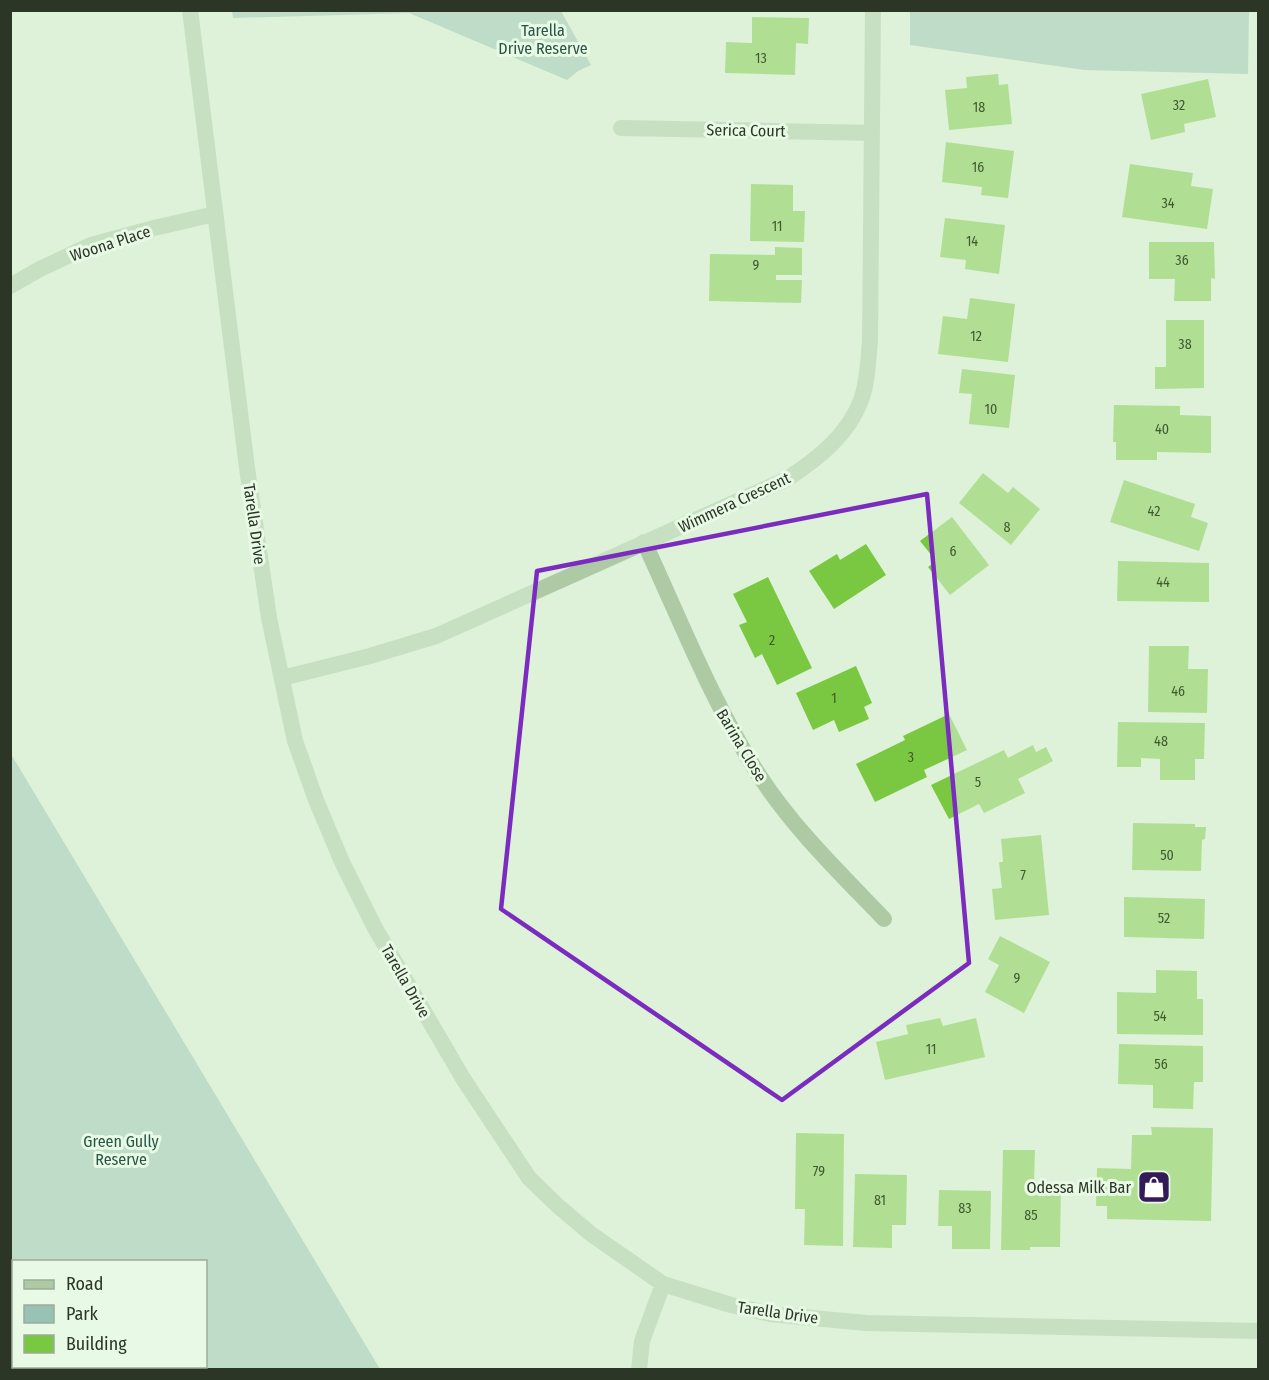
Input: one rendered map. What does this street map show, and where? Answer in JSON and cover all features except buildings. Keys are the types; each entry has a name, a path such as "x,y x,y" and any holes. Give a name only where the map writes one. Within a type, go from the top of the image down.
{"street":[{"name":"Tarella Drive","path":"189,10 250,491 269,618 296,741 316,800 342,862 375,928 464,1080 529,1178 591,1234 663,1284 731,1305 770,1314 866,1323 1258,1331"},
{"name":"Wimmera Crescent","path":"282,678 370,656 435,636 787,479 820,457 843,432 861,400 867,374 870,341 873,10"},
{"name":"Serica Court","path":"621,128 872,133"},
{"name":"Woona Place","path":"10,286 91,245 215,214"},
{"name":"Barina Close","path":"644,542 717,705 759,776 810,844 884,919"},
{"path":"639,1370 642,1341 663,1284"}],"highlighted area":[{"path":"927,494 969,963 782,1100 501,909 537,571"}],"green space":[{"name":"Tarella Drive Reserve","path":"232,11 561,11 591,65 578,71 567,80 409,13 233,18"},
{"path":"910,11 1249,11 1248,74 1084,70 910,45"},
{"name":"Green Gully Reserve","path":"11,754 380,1369 11,1369"}],"place":[{"name":"Odessa Milk Bar","path":"1154,1187"}]}
